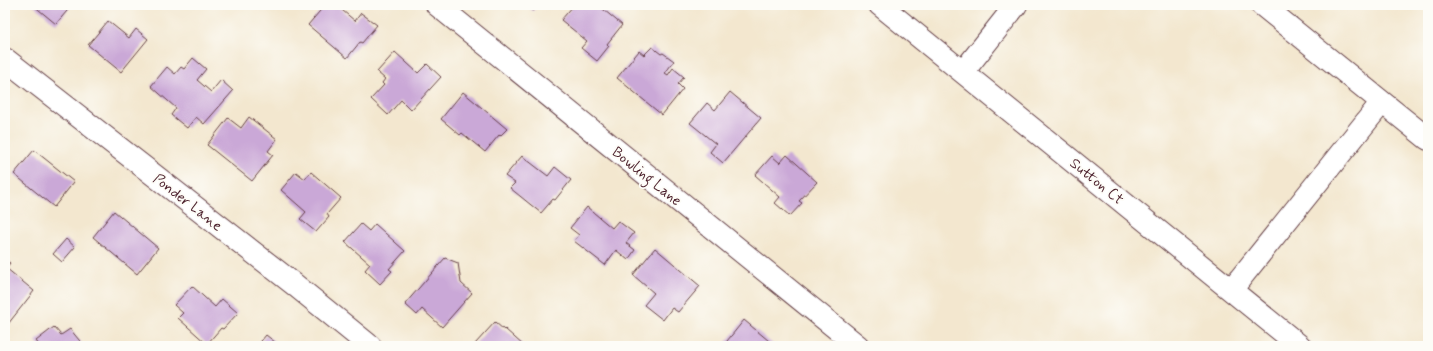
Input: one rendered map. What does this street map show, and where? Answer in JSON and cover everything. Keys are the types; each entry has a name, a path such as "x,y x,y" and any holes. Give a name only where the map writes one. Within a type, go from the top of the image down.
{"street":[{"name":"Bowling Lane","path":"437,5 858,346"},
{"name":"Sutton Ct","path":"880,5 1300,346"},
{"path":"963,72 1016,5"},
{"path":"1262,5 1428,139"},
{"name":"Ponder Lane","path":"5,59 295,285 370,346"},
{"path":"1231,290 1382,102"}],"building":[{"path":"33,5 72,5 56,24"},
{"path":"325,5 336,5 355,21 361,13 377,25 347,58 308,25"},
{"path":"526,5 538,5 533,11"},
{"path":"574,5 598,5 622,25 607,44 609,46 597,61 581,48 587,41 561,20"},
{"path":"108,21 129,38 136,29 148,39 121,72 88,45"},
{"path":"652,47 674,61 665,73 668,75 673,68 684,77 678,84 683,89 662,115 617,78 639,51 644,55"},
{"path":"395,52 418,73 427,64 441,77 411,110 401,100 388,115 371,99 384,85 382,83 385,79 377,72"},
{"path":"193,58 206,69 197,80 211,92 221,80 233,91 204,124 196,117 187,128 171,115 176,108 151,86 167,67 175,74 181,67 184,69"},
{"path":"463,92 507,129 500,136 499,135 485,152 462,133 460,135 441,119"},
{"path":"730,92 761,118 723,163 710,152 716,144 690,123 707,103 715,110"},
{"path":"249,117 277,139 268,151 273,155 252,181 207,145 228,118 241,128"},
{"path":"34,150 74,182 54,207 14,174"},
{"path":"787,155 817,182 799,201 802,203 790,216 775,203 780,197 755,175 772,156 780,163"},
{"path":"522,156 548,176 555,167 571,180 555,200 553,199 541,213 510,188 515,183 505,176"},
{"path":"296,172 305,179 311,172 341,198 327,214 329,217 316,232 300,219 306,212 281,190"},
{"path":"587,207 612,228 618,221 634,233 626,243 635,250 628,260 616,250 605,265 574,241 579,235 570,228"},
{"path":"114,211 158,248 137,274 93,237"},
{"path":"361,224 369,231 375,224 405,251 389,269 392,271 380,284 365,270 370,264 345,242"},
{"path":"66,239 75,247 62,262 53,254"},
{"path":"655,248 700,286 678,312 672,308 663,320 644,305 654,293 633,275"},
{"path":"445,258 458,263 461,283 472,293 442,327 422,309 417,315 405,304"},
{"path":"5,259 10,263 6,268 34,291 8,324 5,321"},
{"path":"192,286 215,307 222,299 238,313 223,329 221,328 207,344 178,318 183,313 174,305"},
{"path":"744,320 775,346 723,346"},
{"path":"495,322 524,346 477,346 475,344"},
{"path":"54,327 61,335 70,329 84,346 40,346 36,341"},
{"path":"266,335 280,346 257,346"}]}
